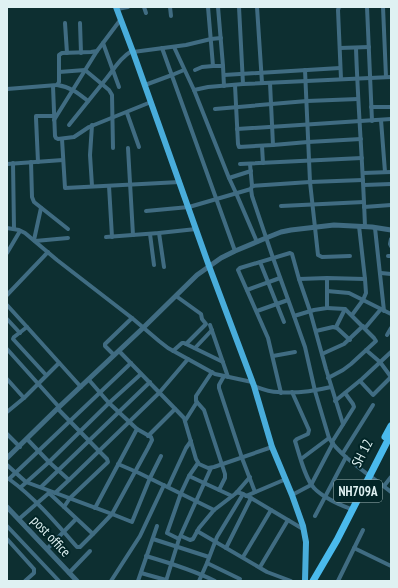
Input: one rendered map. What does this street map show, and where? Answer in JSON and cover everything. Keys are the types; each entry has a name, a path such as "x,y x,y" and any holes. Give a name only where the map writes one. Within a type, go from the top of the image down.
{"highway":[{"name":"SH 12","path":"313,581 337,540 391,426"},
{"name":"SH 12","path":"368,474 391,434"}],"main road":[{"path":"117,8 209,266 253,384 272,447 292,495 306,542 304,581"}],"street":[{"path":"117,8 128,7"},
{"path":"144,7 146,13"},
{"path":"170,7 171,16"},
{"path":"208,7 213,66"},
{"path":"218,7 224,86"},
{"path":"239,7 243,84"},
{"path":"257,7 262,83"},
{"path":"339,7 341,79"},
{"path":"367,7 372,121"},
{"path":"194,90 208,87 243,84 389,77 383,7"},
{"path":"54,121 97,51 121,19"},
{"path":"65,23 67,53"},
{"path":"80,23 81,53"},
{"path":"69,125 122,58 133,51 174,47 221,38"},
{"path":"103,43 119,87"},
{"path":"174,47 194,90 229,178 257,242"},
{"path":"340,48 369,47"},
{"path":"162,48 235,251"},
{"path":"352,315 363,300 366,293 362,226 364,207 363,173 356,48"},
{"path":"97,51 62,53 59,55 59,82 55,86 55,137 58,139 74,137 92,126 151,102"},
{"path":"195,70 202,67 223,66"},
{"path":"224,74 340,68"},
{"path":"59,72 86,70 109,90 112,95 113,148"},
{"path":"145,85 184,70"},
{"path":"305,70 310,182 317,253 319,256 350,256"},
{"path":"270,83 273,145"},
{"path":"235,85 239,147 361,139"},
{"path":"7,89 64,86 74,90 88,101"},
{"path":"215,109 307,101 358,99"},
{"path":"371,107 391,106"},
{"path":"127,113 139,147"},
{"path":"38,162 36,116 54,116"},
{"path":"237,129 391,119"},
{"path":"381,120 385,172"},
{"path":"92,126 90,155 92,186"},
{"path":"62,139 66,188 180,182"},
{"path":"262,146 263,163"},
{"path":"128,148 133,235"},
{"path":"240,164 362,158"},
{"path":"7,164 63,160"},
{"path":"31,162 34,202 68,229"},
{"path":"13,163 14,229"},
{"path":"250,164 252,196 305,347 315,391 331,441 346,457 391,492"},
{"path":"229,178 251,171"},
{"path":"363,173 391,172"},
{"path":"146,211 189,207 251,187 310,182 391,184"},
{"path":"109,186 112,237"},
{"path":"281,206 364,202"},
{"path":"364,207 391,205"},
{"path":"34,241 41,208"},
{"path":"7,458 197,275 221,258 281,232 291,230 334,225 362,226 391,230"},
{"path":"7,228 20,231 34,241 173,351 212,372 281,393 315,391 331,387"},
{"path":"375,228 381,273 383,310"},
{"path":"106,237 196,229"},
{"path":"7,253 20,231"},
{"path":"159,233 164,267"},
{"path":"150,234 154,265"},
{"path":"34,241 68,238"},
{"path":"391,239 391,246"},
{"path":"7,295 48,252"},
{"path":"281,393 268,338 239,269 291,253 310,311 328,378 343,424"},
{"path":"260,262 284,322"},
{"path":"381,273 391,274"},
{"path":"247,290 280,278"},
{"path":"327,278 327,308"},
{"path":"299,280 365,278"},
{"path":"327,291 350,293 391,314"},
{"path":"176,296 200,314 202,320 206,324 186,344"},
{"path":"256,311 288,300"},
{"path":"7,305 80,387"},
{"path":"294,316 327,308 345,309 376,341 351,364 328,378"},
{"path":"336,327 345,309"},
{"path":"322,354 341,346 350,340 383,310"},
{"path":"114,355 105,346 105,344 132,318"},
{"path":"8,321 20,333"},
{"path":"210,325 223,362 226,377"},
{"path":"27,327 14,338 14,340 46,375"},
{"path":"316,331 336,327 350,340"},
{"path":"387,335 391,328"},
{"path":"195,348 212,330"},
{"path":"173,351 182,343 223,362"},
{"path":"7,349 79,432 107,459 108,462 70,498 64,507"},
{"path":"360,381 373,395 391,377 380,362 366,350"},
{"path":"119,351 182,416 185,421 198,463 202,466 211,468 272,447"},
{"path":"273,356 295,352"},
{"path":"335,401 360,381 391,352"},
{"path":"19,520 70,480 159,393 188,359"},
{"path":"8,410 24,398 59,363"},
{"path":"89,380 100,393 109,403 137,429 152,440 112,514 81,547 79,547 38,504 10,479 70,422 100,393 131,363"},
{"path":"212,372 196,396 196,400 204,410 222,464 225,478 219,490"},
{"path":"20,487 49,462 141,374"},
{"path":"226,377 219,385 219,388 255,492"},
{"path":"7,379 24,398"},
{"path":"41,487 150,382"},
{"path":"292,392 310,432 295,441 307,478 314,488 325,496 351,509"},
{"path":"292,495 312,485 331,441 354,407 345,393"},
{"path":"185,421 197,402"},
{"path":"343,453 374,405"},
{"path":"148,436 175,409"},
{"path":"95,508 137,429"},
{"path":"7,434 20,447"},
{"path":"27,439 49,462 70,480"},
{"path":"111,581 140,536 191,441"},
{"path":"301,459 331,441"},
{"path":"7,465 26,482 132,522 150,478 161,456"},
{"path":"315,516 346,457"},
{"path":"198,463 181,493 167,533 180,538 188,540 193,539 197,531 214,510 237,492 250,477"},
{"path":"118,464 150,478 214,510"},
{"path":"141,573 166,581 180,538 211,468"},
{"path":"190,476 232,496"},
{"path":"384,486 391,477"},
{"path":"199,581 215,542 247,496 286,479"},
{"path":"237,492 247,496 303,529"},
{"path":"52,493 64,507 93,534"},
{"path":"226,548 247,496"},
{"name":"post office","path":"7,507 77,581"},
{"path":"243,557 271,510"},
{"path":"47,549 76,519"},
{"path":"260,568 288,520"},
{"path":"7,526 59,581"},
{"path":"138,581 157,526"},
{"path":"338,581 363,530"},
{"path":"197,531 273,575 291,581"},
{"path":"7,539 34,569 34,573 26,581"},
{"path":"153,539 209,557"},
{"path":"354,548 391,566"},
{"path":"69,573 90,551"},
{"path":"146,556 202,574 214,581"},
{"path":"207,563 240,579"}]}
